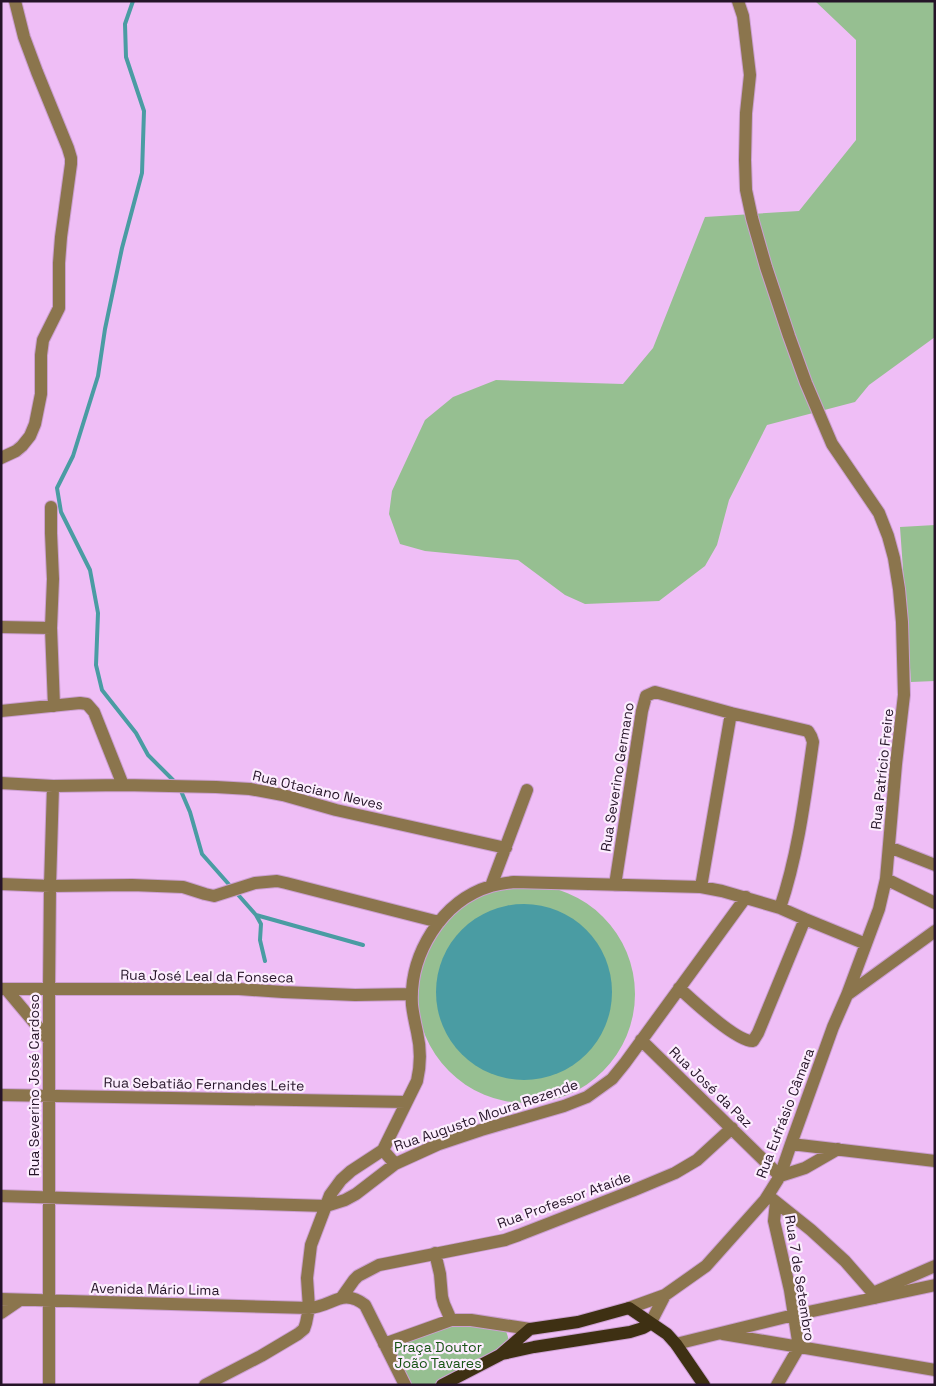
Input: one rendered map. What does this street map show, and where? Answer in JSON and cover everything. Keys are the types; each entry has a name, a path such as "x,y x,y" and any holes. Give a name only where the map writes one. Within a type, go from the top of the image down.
{"main road":[{"path":"629,1308 666,1334 676,1344 704,1385"},
{"name":"Rua Eufrásio Câmara","path":"530,1330 578,1322 629,1308"},
{"path":"500,1354 630,1332 650,1324"},
{"path":"442,1385 500,1354 530,1330"}],"street":[{"path":"1,458 22,446 30,436 36,417 41,394 40,355 43,340 59,308 58,263 71,164 68,148 24,37 15,1"},
{"name":"Rua Patrício Freire","path":"738,1 743,16 750,75 746,113 746,190 752,218 766,267 806,383 832,444 879,513 894,558 899,589 904,695 886,879 879,909 847,995"},
{"path":"51,507 54,706"},
{"path":"1,627 52,628"},
{"name":"Rua Severino Germano","path":"615,885 646,696 655,692 731,713"},
{"path":"1,711 84,703 91,707 123,785"},
{"path":"701,888 731,713 808,731 812,739 811,752 798,840 780,908"},
{"name":"Rua Otaciano Neves","path":"1,783 53,786 216,787 264,792 506,848"},
{"name":"Rua Severino José Cardoso","path":"49,1385 48,1096 53,786"},
{"path":"491,886 527,790"},
{"name":"Rua Patrício Freire","path":"889,846 935,865"},
{"path":"886,879 935,903"},
{"path":"1,884 182,887 214,896 255,883 277,881 439,922"},
{"path":"205,1385 246,1365 304,1329 309,1308 307,1288 312,1239 333,1190 351,1171 383,1150 416,1081 420,1069 420,1054 412,1008 414,975 420,952 439,922 457,904 478,891 491,886 514,882 722,890 780,908 866,944"},
{"name":"Rua Augusto Moura Rezende","path":"383,1150 394,1164 467,1134 564,1106 587,1097 612,1079 746,897"},
{"path":"680,988 706,1012 744,1040 753,1041 758,1034 805,920"},
{"path":"847,995 935,931"},
{"name":"Rua José Leal da Fonseca","path":"4,989 239,988 355,995 412,994"},
{"path":"4,989 49,1040"},
{"name":"Rua Eufrásio Câmara","path":"629,1308 665,1295 706,1266 772,1199 833,1027 847,995"},
{"name":"Rua José da Paz","path":"641,1040 780,1176"},
{"name":"Rua Sebatião Fernandes Leite","path":"1,1095 406,1102"},
{"name":"Rua Professor Ataíde","path":"342,1297 358,1276 388,1262 505,1240 648,1185 687,1167 732,1128"},
{"path":"790,1144 935,1161"},
{"path":"780,1176 805,1168 838,1149"},
{"path":"1,1196 326,1206 356,1194 394,1164"},
{"path":"772,1199 811,1230 845,1261 874,1295"},
{"name":"Rua 7 de Setembro","path":"772,1199 774,1221 790,1290 799,1347 777,1385"},
{"path":"384,1344 451,1320 442,1297 440,1274 435,1254"},
{"path":"874,1295 935,1266"},
{"path":"676,1344 874,1295 935,1285"},
{"path":"650,1324 665,1295"},
{"path":"309,1308 322,1306 342,1297 349,1297 364,1305 405,1385"},
{"name":"Avenida Mário Lima","path":"1,1299 49,1302 309,1308"},
{"path":"1,1314 20,1300"},
{"name":"Rua Eufrásio Câmara","path":"451,1320 471,1320 530,1330"},
{"path":"718,1333 935,1370"}],"green space":[{"path":"815,1 935,1 935,337 869,385 855,402 767,425 729,500 717,545 705,566 659,601 585,604 565,595 518,560 425,551 400,544 389,514 392,491 425,420 453,397 496,380 623,384 653,348 705,217 799,211 856,140 856,40"},
{"path":"935,525 935,681 911,682 900,527"},
{"path":"515,885 537,885 568,893 587,903 603,917 617,933 627,952 635,983 631,1026 627,1036 617,1055 603,1071 587,1085 558,1099 537,1103 515,1103 494,1099 465,1085 435,1055 421,1026 417,1005 417,983 421,962 435,933 465,903 494,889"},
{"name":"Praça Doutor João Tavares","path":"451,1320 506,1331 508,1344 442,1385 405,1385 384,1344"}],"shaded area":[{"path":"524,904 558,911 580,924 592,936 605,958 612,992 605,1026 592,1048 580,1060 558,1073 524,1080 490,1073 468,1060 456,1048 443,1026 436,992 443,958 456,936 468,924 490,911"}],"waterway":[{"path":"133,1 125,24 126,57 144,111 142,173 122,248 105,329 98,376 73,456 57,488 61,512 90,570 98,613 96,665 102,690 136,733 148,755 176,783"},
{"path":"181,791 190,812 202,854 256,915 363,945"},
{"path":"256,915 261,924 260,940 265,961"}]}
